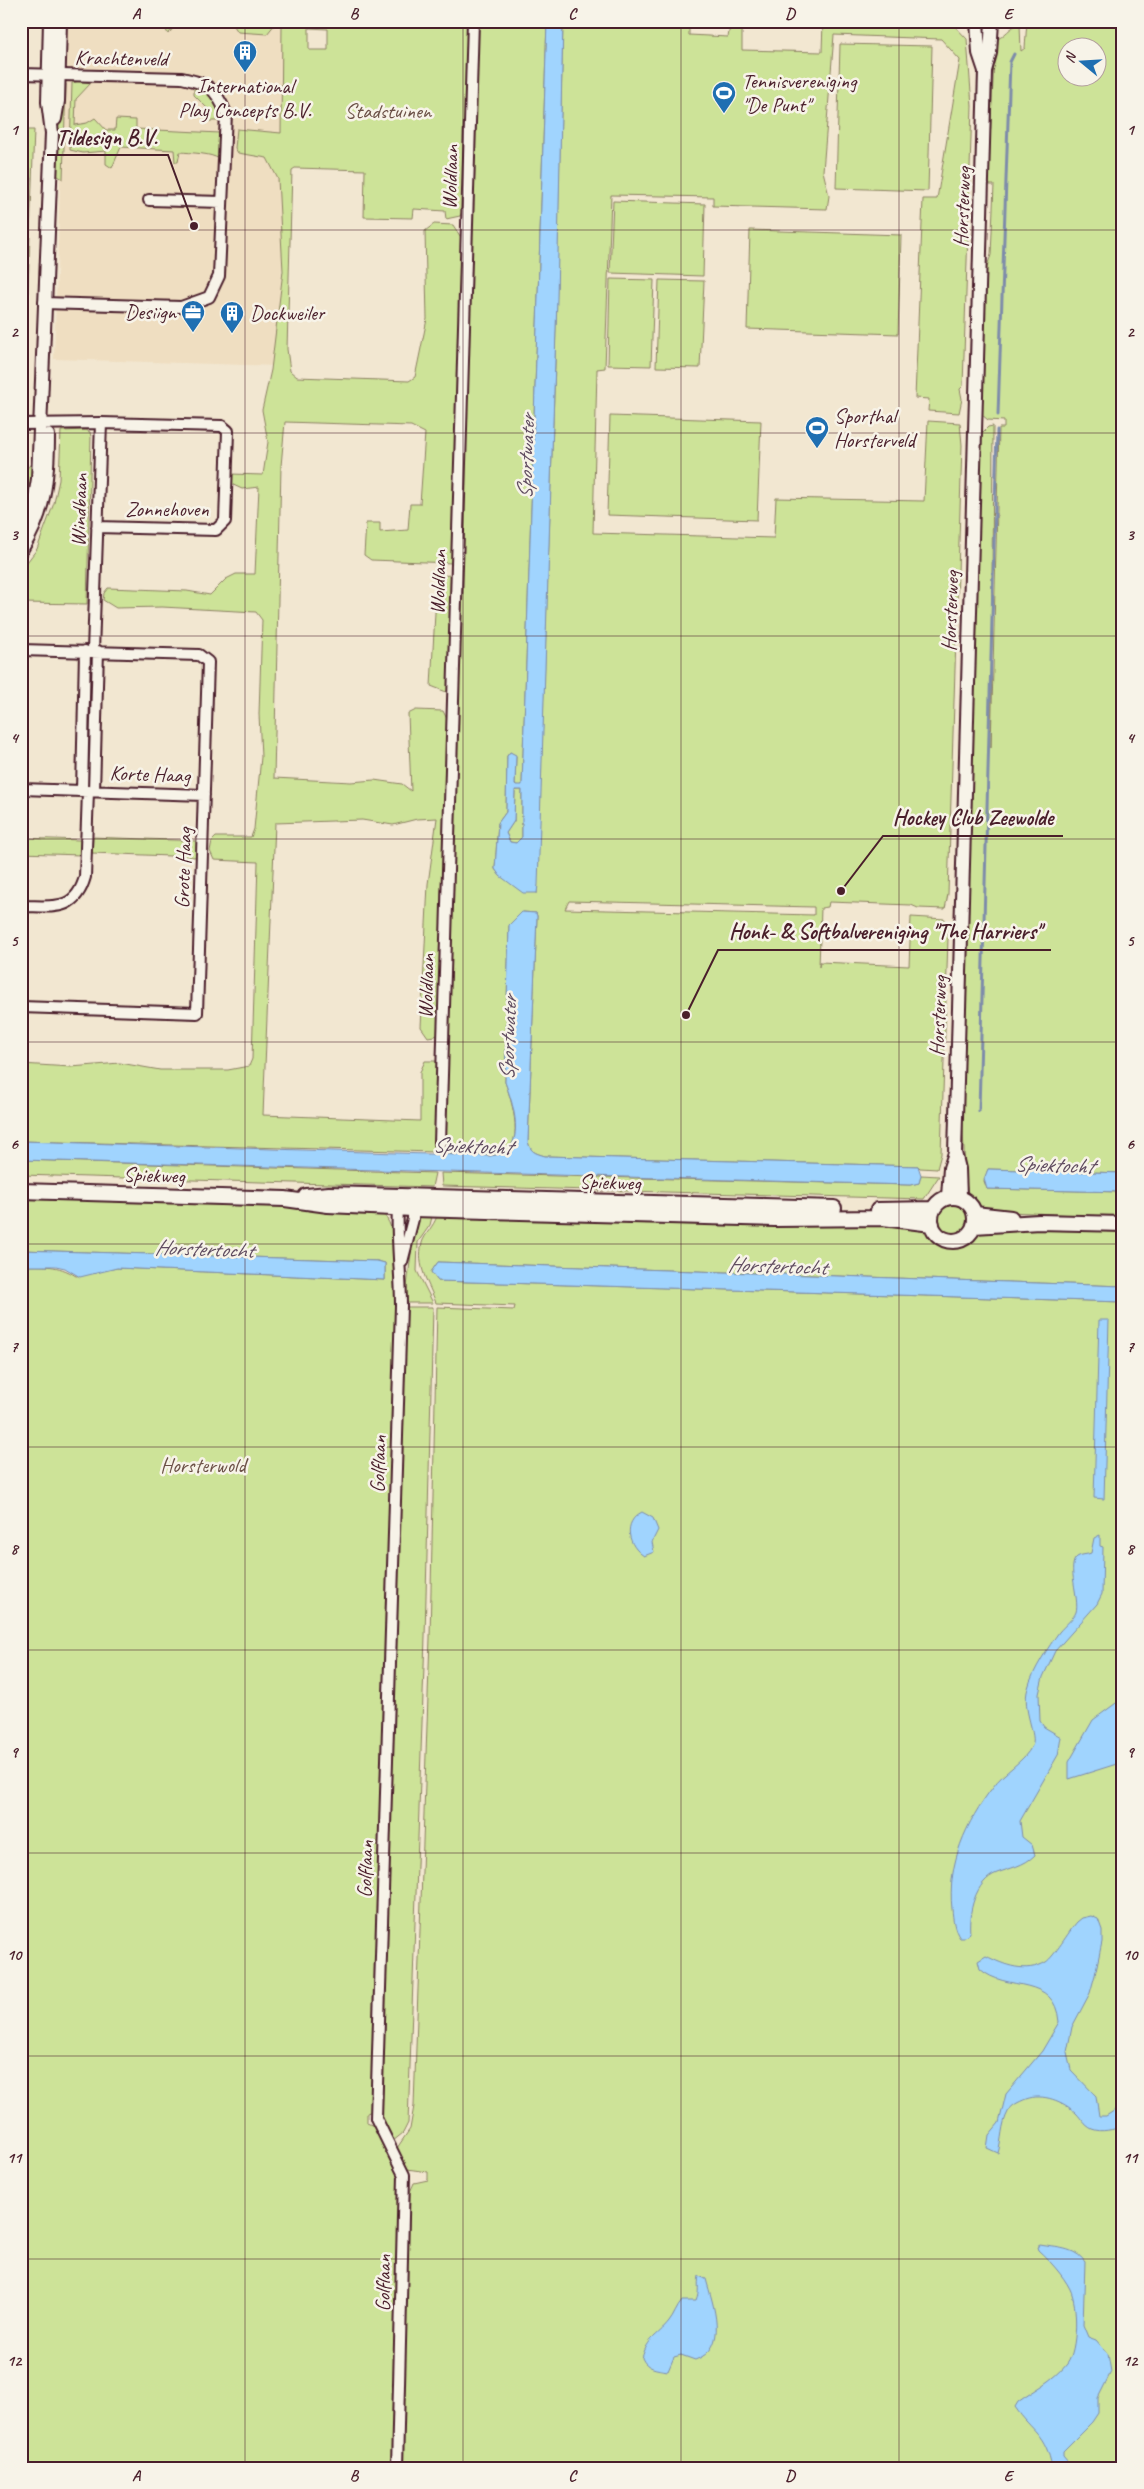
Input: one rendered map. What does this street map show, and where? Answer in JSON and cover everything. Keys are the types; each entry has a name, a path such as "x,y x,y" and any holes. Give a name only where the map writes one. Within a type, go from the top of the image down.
{"main road":[{"name":"Spiekweg","path":"21,1191 285,1199 328,1205 398,1202 775,1219 883,1218 932,1224"},
{"path":"954,1197 967,1201 975,1220 970,1234 962,1239 952,1241 936,1232 932,1224 933,1209 942,1200 954,1197"},
{"name":"Spiekweg","path":"413,1203 910,1211 933,1209"},
{"path":"975,1220 1123,1224"}],"street":[{"path":"50,21 54,76"},
{"path":"21,533 34,503 44,425 48,303 52,275 49,254 52,134 48,102 54,76 60,21"},
{"name":"Woldlaan","path":"440,1143 473,21"},
{"path":"976,21 993,22"},
{"name":"Horsterweg","path":"976,21 979,53 985,71"},
{"name":"Horsterweg","path":"954,1197 959,1169 955,1153 985,71 990,54 993,22"},
{"name":"Krachtenveld","path":"21,74 182,78 205,83 221,101 226,113 219,276 209,298 182,307 48,303"},
{"path":"149,200 222,202"},
{"path":"21,424 101,423"},
{"name":"Windbaan","path":"21,906 59,906 70,903 82,889 85,877 101,423"},
{"name":"Zonnehoven","path":"97,527 216,530 224,521 228,431 222,426 101,423"},
{"path":"21,550 31,535 42,506 48,478 44,425"},
{"path":"21,650 92,651"},
{"name":"Grote Haag","path":"21,1007 197,1013 208,662 205,657 199,655 92,651"},
{"name":"Korte Haag","path":"21,789 204,795"},
{"name":"Golflaan","path":"397,2468 404,2175 376,2118 401,1266 397,1238 398,1202"},
{"name":"Golflaan","path":"401,1266 408,1242 413,1203"}],"shaded area":[{"path":"66,21 292,21 278,366 54,359"}],"green space":[{"name":"Stadstuinen","path":"74,21 468,21 463,210 460,216 446,219 445,211 414,209 413,218 364,217 365,170 295,168 292,170 287,349 290,371 297,377 409,381 415,377 427,319 425,231 434,224 453,225 462,239 452,563 371,560 364,555 366,523 380,523 380,532 408,530 410,504 420,504 425,433 411,426 285,422 281,466 274,778 351,782 374,780 402,784 411,791 408,714 416,710 443,711 448,721 445,850 441,892 440,1035 428,1037 421,1027 428,884 437,818 417,819 393,825 362,820 275,823 263,1115 420,1121 420,1072 425,1061 439,1061 435,1152 21,1141 21,1064 71,1067 120,1063 160,1070 228,1070 249,1066 252,1059 258,862 214,860 210,851 212,841 216,837 251,837 254,829 261,757 259,714 262,620 256,612 162,607 116,608 103,600 104,593 108,588 187,591 210,595 226,579 236,574 255,574 259,487 242,489 229,483 231,474 263,475 268,442 262,410 271,370 283,271 278,179 267,158 238,153 235,148 237,129 281,133 282,25 275,24 267,34 238,32 232,23 179,22 168,34 164,26 140,22","holes":["309,28 328,29 328,50 309,50"]},
{"path":"476,21 547,21 522,786 515,785 516,756 510,752 507,756 506,812 498,823 495,869 500,876 537,893 555,363 563,21 601,21 601,25 622,25 622,21 681,21 689,25 689,35 728,37 730,27 737,27 742,31 742,50 822,52 823,21 950,21 967,39 972,106 963,386 960,389 962,399 959,413 928,411 929,399 915,398 923,199 937,199 960,60 941,39 834,35 823,171 829,196 827,209 713,206 713,197 611,195 605,368 597,369 593,533 774,538 776,498 924,501 928,421 960,423 962,445 948,894 945,909 918,908 911,905 829,902 828,907 821,908 819,967 820,962 909,966 911,917 945,919 948,938 941,1154 937,1169 920,1168 918,1166 545,1156 534,1152 530,1148 528,1141 537,916 536,913 523,912 509,926 505,1082 514,1112 515,1135 512,1144 507,1151 498,1155 442,1153","holes":["569,901 814,907 814,915 565,909"]},
{"path":"1027,21 1123,21 1123,1173 988,1169 984,1181 987,1189 1123,1192 1123,1217 986,1211 969,1197 966,1184 961,1098 980,435 988,427 993,426 991,748 999,428 1004,428 1004,421 988,420 981,414 986,269 991,255 994,185 990,185 988,181 995,40 1020,24 1021,51 1025,48"},
{"path":"840,44 932,46 928,191 836,188"},
{"path":"79,81 91,83 76,99 75,125 87,123 95,118 106,130 115,130 116,119 136,120 136,129 220,133 219,159 206,154 180,152 178,162 175,162 174,150 121,147 112,168 106,164 106,151 83,153 70,150 72,83"},
{"path":"61,84 66,84 63,179 56,175"},
{"path":"194,85 205,91 213,99 220,121 209,121 207,108 194,95"},
{"path":"21,130 34,130 23,420 21,420"},
{"path":"613,201 705,204 703,276 610,273"},
{"path":"750,230 901,235 898,334 747,329"},
{"path":"610,279 654,280 651,366 608,365"},
{"path":"659,280 704,281 700,368 656,367"},
{"path":"610,416 761,421 757,520 607,515"},
{"path":"86,430 90,432 91,437 87,604 21,603 21,570 37,549 54,503 59,480 61,431"},
{"path":"33,461 31,481 21,513 21,476"},
{"path":"451,575 454,581 449,693 431,686 437,576"},
{"path":"515,790 522,790 522,837 516,843 510,842 506,833 514,821"},
{"path":"93,837 198,841 197,857 92,853"},
{"path":"21,838 81,840 81,855 21,853"},
{"path":"21,1160 435,1173 432,1187 21,1175"},
{"path":"441,1173 910,1185 919,1183 921,1175 939,1176 924,1199 442,1186"},
{"name":"Horsterwold","path":"21,1196 294,1204 380,1211 391,1228 396,1252 397,1299 372,2111 367,2113 367,2123 376,2127 400,2177 392,2468 21,2468 21,1266 44,1266 63,1269 76,1276 117,1268 385,1280 385,1263 377,1261 21,1250"},
{"path":"952,1203 958,1204 963,1208 967,1213 967,1225 963,1230 958,1234 952,1235 946,1234 941,1230 937,1225 936,1219 937,1213 941,1208 946,1204"},
{"path":"426,1213 433,1213 430,1225 418,1242 417,1271 433,1303 405,1303 414,1229 418,1218"},
{"path":"437,1216 835,1220 927,1229 936,1239 944,1244 951,1245 958,1244 988,1229 1123,1231 1123,1286 438,1262 431,1272 438,1281 1123,1302 1123,2468 400,2468 410,2192 414,2183 428,2180 428,2172 407,2169 397,2148 410,2129 414,2106 430,1638 437,1307 514,1310 515,1306 436,1303 424,1274 421,1252 423,1240"},
{"path":"406,1307 433,1307 425,1637 408,2123 403,2133 393,2141 382,2119"}],"water":[{"path":"547,21 563,21 557,299 537,893 523,893 500,876 495,869 498,823 506,812 507,756 510,752 516,755 515,785 522,785","holes":["515,790 522,790 522,837 516,843 510,842 506,833 514,821"]},
{"name":"Sportwater","path":"522,912 536,913 537,916 528,1141 530,1148 534,1152 545,1156 918,1166 921,1175 919,1183 910,1185 21,1160 21,1141 490,1156 507,1153 515,1137 516,1128 511,1100 505,1082 509,925"},
{"path":"988,1169 1123,1173 1123,1192 987,1189 984,1179"},
{"path":"21,1250 377,1261 385,1263 385,1280 117,1268 80,1277 65,1268 56,1266 21,1266"},
{"path":"438,1262 1123,1286 1123,1302 438,1281 431,1272"},
{"path":"1099,1320 1109,1320 1104,1499 1094,1498"},
{"path":"642,1512 653,1518 658,1530 652,1542 654,1552 644,1556 634,1546 630,1534 632,1522"},
{"path":"1100,1535 1100,1546 1103,1547 1102,1594 1097,1604 1055,1651 1043,1677 1039,1694 1040,1721 1044,1727 1061,1737 1058,1755 1020,1821 1022,1837 1032,1845 1035,1855 1022,1864 989,1877 983,1883 974,1898 970,1916 970,1933 964,1938 960,1938 956,1932 953,1920 951,1892 952,1876 960,1844 983,1800 997,1782 1024,1757 1032,1746 1033,1736 1026,1696 1028,1688 1050,1644 1076,1612 1073,1574 1074,1561 1079,1556 1091,1553 1094,1538"},
{"path":"1123,1698 1123,1762 1069,1779 1069,1762 1093,1720"},
{"path":"1091,1916 1098,1919 1102,1930 1102,1942 1090,1993 1072,2027 1067,2052 1071,2070 1096,2096 1099,2116 1106,2116 1123,2105 1123,2127 1104,2131 1092,2129 1065,2105 1052,2099 1032,2097 1018,2103 1009,2110 1004,2122 998,2153 987,2148 989,2135 999,2123 1006,2094 1042,2051 1059,2022 1056,2007 1049,1996 1028,1986 1003,1981 991,1976 980,1969 978,1961 986,1956 1015,1967 1038,1966 1046,1962 1057,1950 1077,1922 1082,1918"},
{"path":"1040,2245 1071,2251 1076,2253 1085,2262 1083,2325 1088,2337 1096,2340 1108,2354 1111,2372 1098,2398 1098,2413 1092,2422 1063,2451 1063,2456 1073,2468 1052,2468 1042,2440 1015,2407 1018,2402 1062,2370 1071,2357 1075,2338 1076,2327 1073,2296 1064,2278 1038,2250 1037,2247"},
{"path":"699,2276 706,2279 715,2313 716,2336 712,2346 706,2354 695,2360 681,2355 674,2357 668,2371 649,2366 642,2358 644,2351 653,2338 669,2322 682,2301 696,2301"}],"waterway":[{"path":"998,415 1010,62 1014,54"},
{"path":"979,1111 997,430"}],"place":[{"name":"International Play Concepts B.V.","path":"245,73"},
{"name":"Tennisvereniging \"De Punt\"","path":"724,114"},
{"name":"Tildesign B.V.","path":"194,226"},
{"name":"Desiign","path":"193,333"},
{"name":"Dockweiler","path":"232,334"},
{"name":"Sporthal Horsterveld","path":"817,449"},
{"name":"Hockey Club Zeewolde","path":"841,891"},
{"name":"Honk- & Softbalvereniging \"The Harriers\"","path":"686,1015"}],"water label":[{"name":"Spiektocht","path":"472,1146"},
{"name":"Spiektocht","path":"1054,1165"},
{"name":"Horstertocht","path":"204,1249"},
{"name":"Horstertocht","path":"777,1266"}]}
